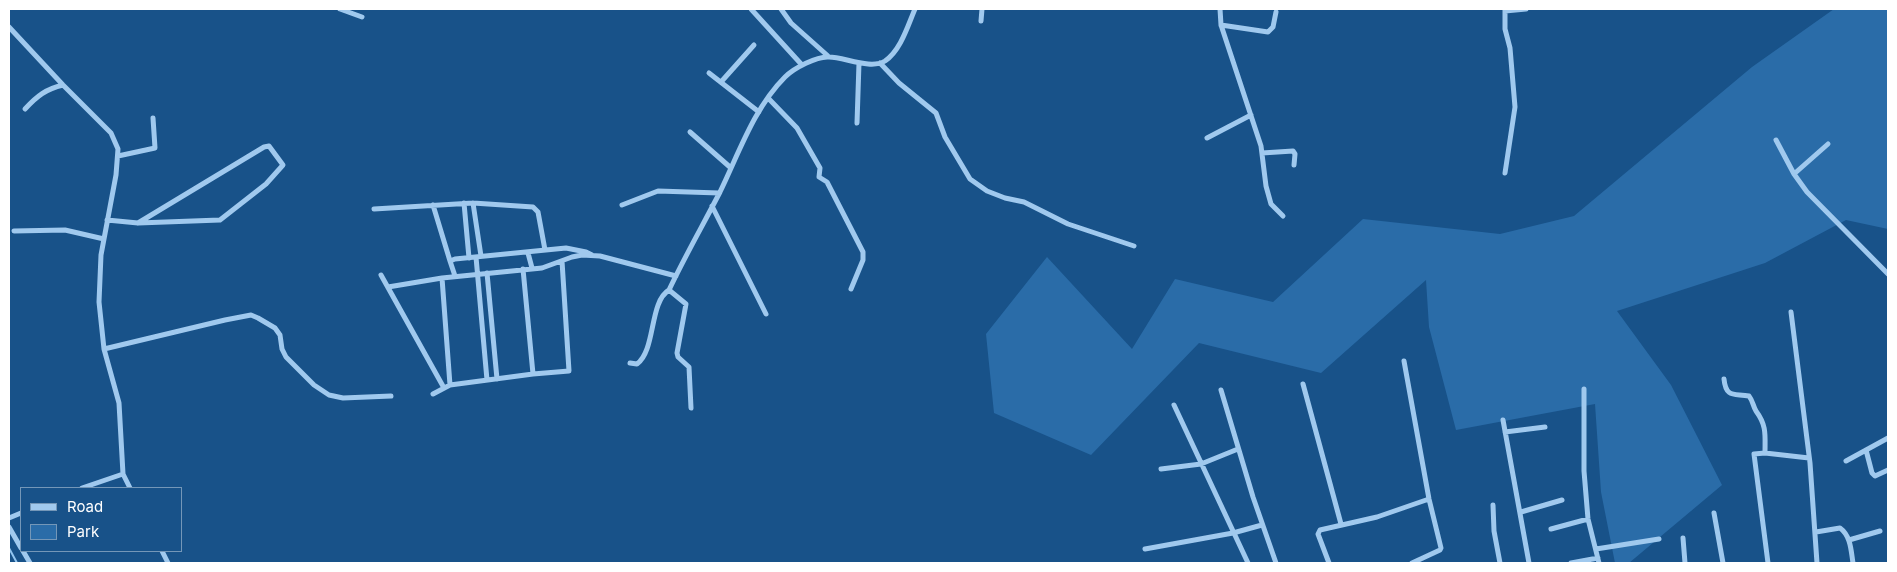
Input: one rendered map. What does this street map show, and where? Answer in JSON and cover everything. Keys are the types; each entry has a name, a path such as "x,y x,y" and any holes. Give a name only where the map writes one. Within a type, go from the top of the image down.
{"street":[{"path":"340,9 362,17"},
{"path":"751,9 802,65"},
{"path":"781,9 791,23 828,56 859,63 880,63 890,57 903,37 915,9"},
{"path":"981,21 982,9"},
{"path":"1220,9 1221,25 1262,153 1266,186 1271,204 1283,216"},
{"path":"1505,173 1515,107 1510,48 1505,29 1505,10 1526,9"},
{"path":"1221,25 1268,32 1273,27 1276,12"},
{"path":"9,27 63,86 111,133 118,149 99,277 99,302 104,349 119,404 122,474 129,487"},
{"path":"721,82 754,45"},
{"path":"630,363 636,364 644,357 664,294 669,290 758,112 786,76 802,65 828,56"},
{"path":"857,123 859,63"},
{"path":"880,63 899,83 936,113 945,137 970,179 987,191 1005,198 1024,202 1068,224 1134,246"},
{"path":"709,73 758,112"},
{"path":"25,108 44,91 63,86"},
{"path":"768,99 797,128 820,168 819,177 827,182 863,252 863,260 851,289"},
{"path":"1207,138 1251,115"},
{"path":"118,156 154,148 153,118"},
{"path":"690,132 731,168"},
{"path":"1776,140 1794,174 1807,192 1888,274"},
{"path":"1794,174 1828,144"},
{"path":"108,220 138,223 220,220 266,184 283,165 269,146 264,147 138,223"},
{"path":"1262,153 1293,151 1295,154 1294,165"},
{"path":"622,205 658,191 719,193"},
{"path":"464,203 469,258"},
{"path":"374,209 464,203 535,208 538,212 545,250"},
{"path":"473,203 479,257 478,274 487,380"},
{"path":"433,205 455,276"},
{"path":"712,206 766,314"},
{"path":"14,231 65,230 104,239"},
{"path":"450,261 566,248 586,252 593,256"},
{"path":"528,253 532,268"},
{"path":"388,287 455,276 553,265 577,256 593,256 676,276"},
{"path":"433,394 450,385 533,374 568,372 570,370 562,261"},
{"path":"524,269 533,374"},
{"path":"487,273 497,379"},
{"path":"381,275 444,388"},
{"path":"442,278 450,385"},
{"path":"669,290 686,304 677,353 678,357 688,366 691,408"},
{"path":"1791,312 1809,458 1817,563"},
{"path":"104,349 251,315 274,328 280,335 282,349 286,357 314,385 329,395 343,398 391,396"},
{"path":"1404,361 1429,499 1441,549 1412,563"},
{"path":"1724,380 1727,390 1732,395 1749,396 1756,410 1761,415 1764,428 1765,453"},
{"path":"1303,384 1341,524"},
{"path":"1571,563 1598,561 1588,519 1584,470 1584,389"},
{"path":"1221,390 1238,450 1276,563"},
{"path":"1174,405 1248,563"},
{"path":"1503,420 1530,563"},
{"path":"1505,432 1545,427"},
{"path":"1846,461 1888,438"},
{"path":"1161,469 1201,464 1238,450"},
{"path":"1866,450 1872,473 1875,476 1888,470"},
{"path":"1768,563 1754,455 1765,453 1809,458"},
{"path":"87,487 122,474"},
{"path":"1329,563 1318,533 1320,530 1378,517 1429,499"},
{"path":"1521,512 1562,500"},
{"path":"1493,505 1494,531 1500,563"},
{"path":"1714,513 1723,563"},
{"path":"1551,529 1588,519"},
{"path":"1145,549 1233,533 1262,525"},
{"path":"9,527 20,546"},
{"path":"1816,532 1840,528 1849,540 1853,563"},
{"path":"1849,540 1880,531"},
{"path":"1683,538 1685,563"},
{"path":"1596,549 1659,539"},
{"path":"23,552 30,563"}],"green space":[{"path":"1834,9 1888,9 1888,229 1846,220 1765,263 1617,311 1671,385 1722,485 1629,563 1615,563 1601,492 1595,404 1456,430 1429,327 1426,280 1321,373 1199,343 1091,455 994,413 986,334 1047,257 1132,349 1175,279 1273,302 1363,219 1500,234 1574,216 1752,67"}],"waterway":[{"path":"9,548 17,563"}]}
